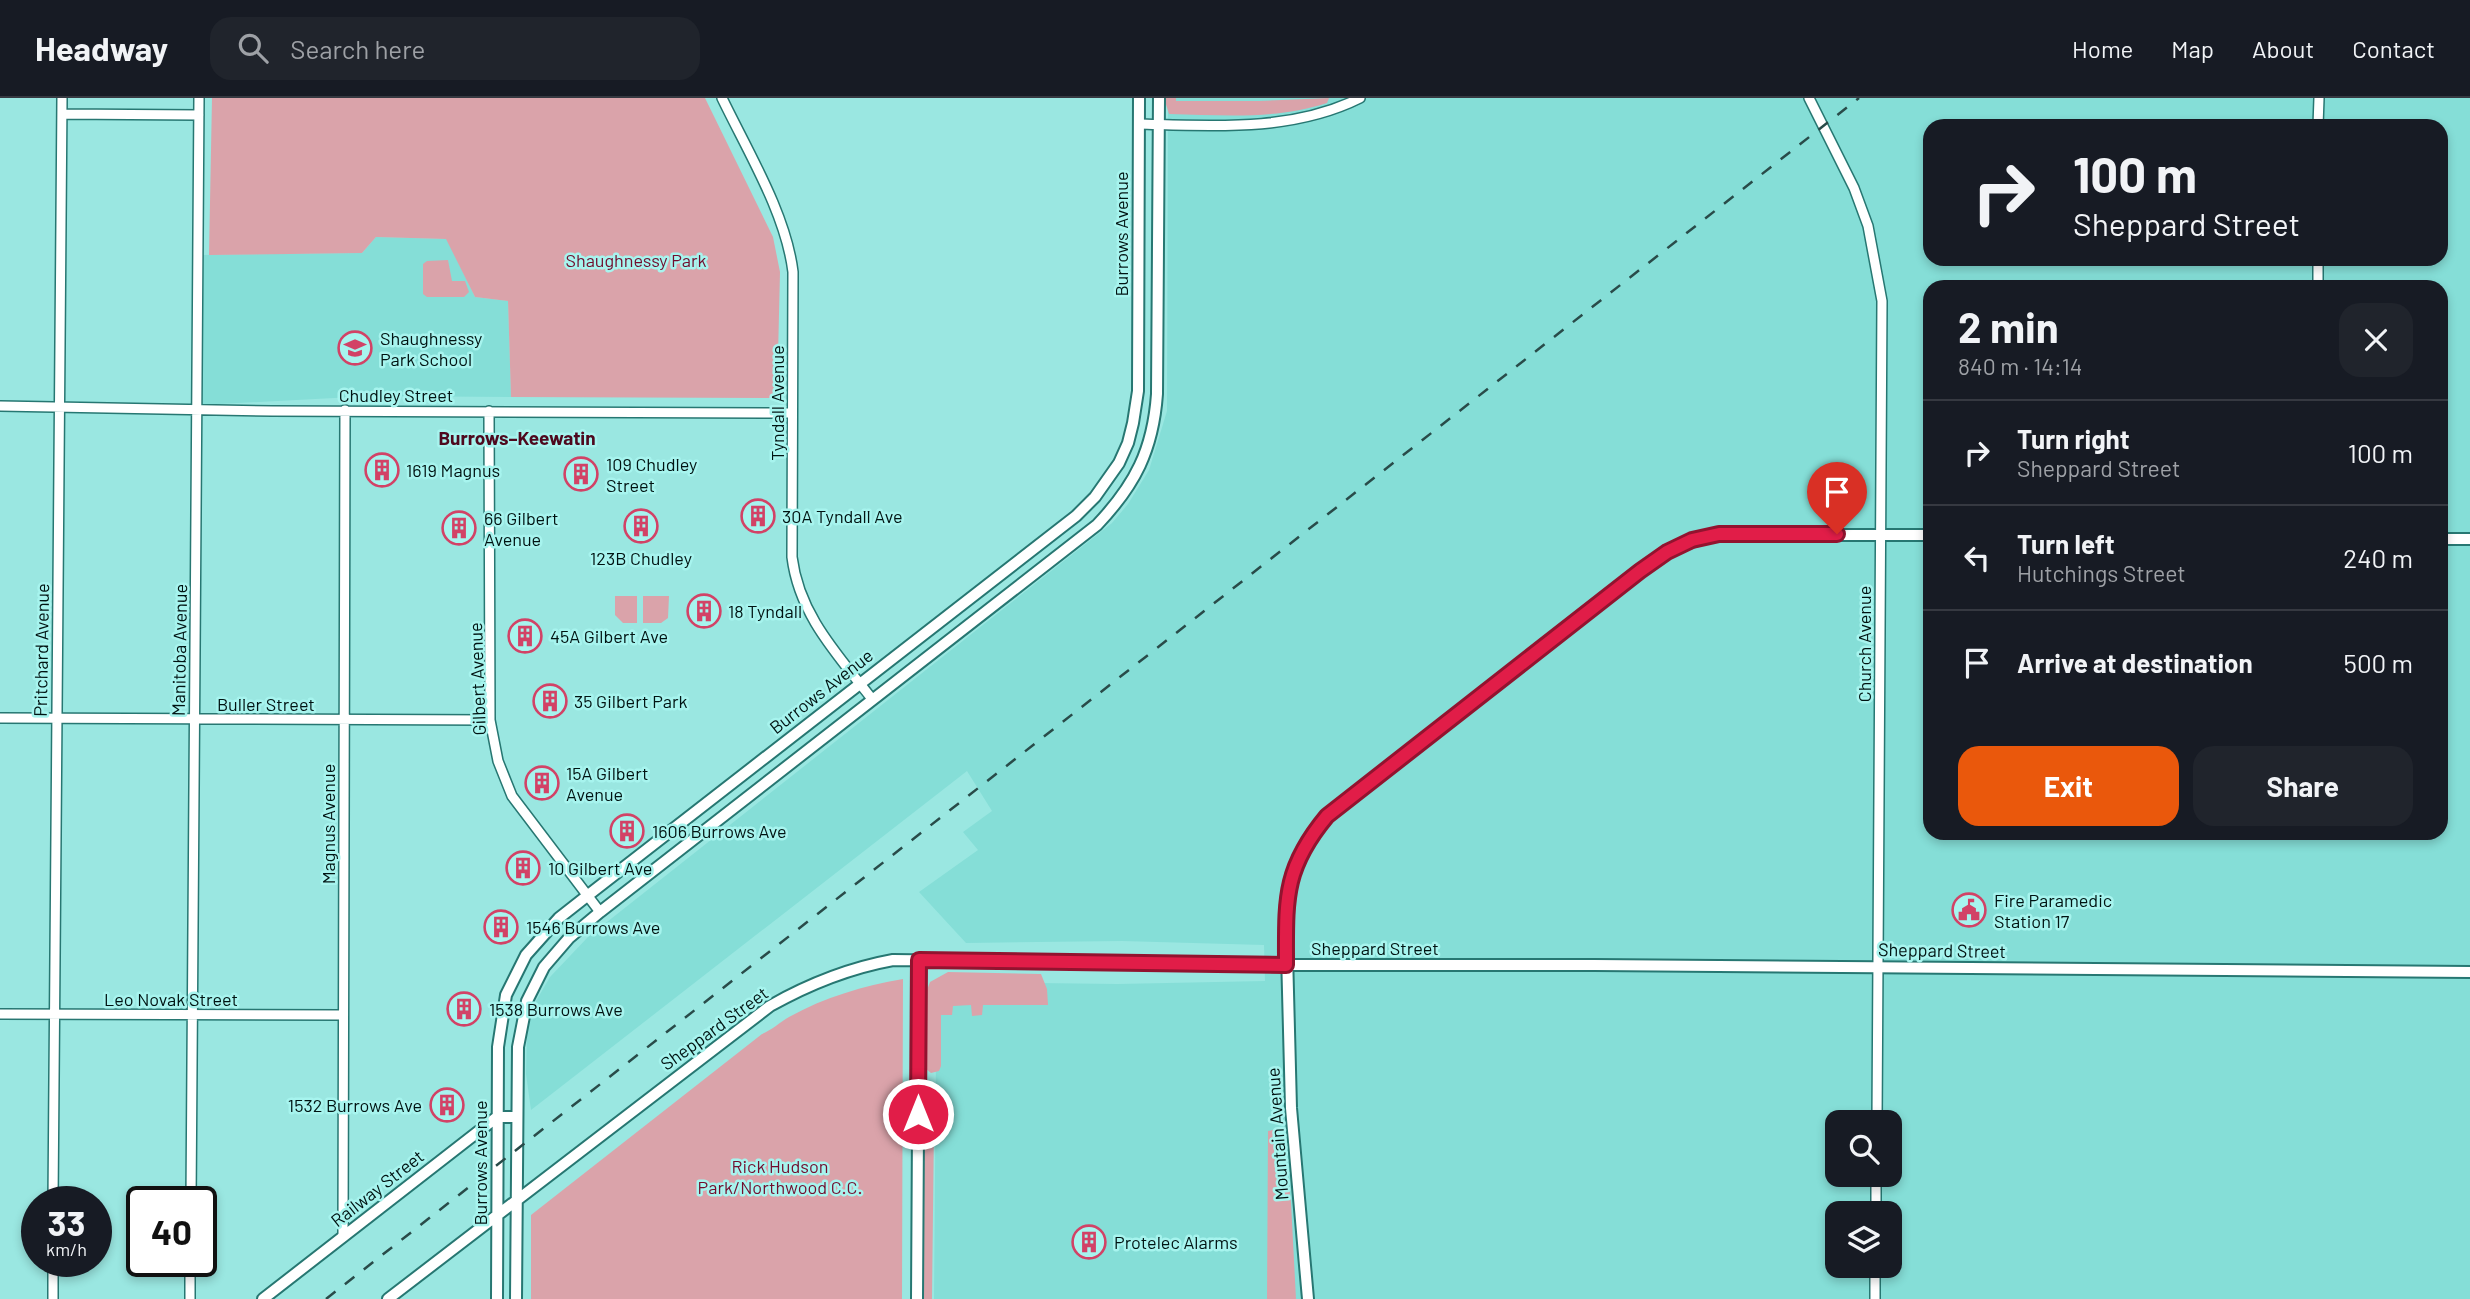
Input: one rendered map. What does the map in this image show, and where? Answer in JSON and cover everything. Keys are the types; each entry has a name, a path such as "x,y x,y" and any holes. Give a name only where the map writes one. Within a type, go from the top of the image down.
{"street":[{"name":"Pritchard Avenue","path":"53,1186 62,98"},
{"name":"Manitoba Avenue","path":"191,1186 199,98"},
{"name":"Tyndall Avenue","path":"722,98 782,223 791,253 792,557 797,585 817,627 872,699"},
{"name":"Burrows Avenue","path":"496,1299 498,1047 506,995 526,956 559,918 1076,516 1095,498 1119,463 1130,433 1138,391 1139,98"},
{"name":"Burrows Avenue","path":"516,1299 518,1047 527,1001 544,967 569,938 600,912 1097,525 1124,494 1138,472 1149,447 1157,394 1159,98"},
{"path":"1139,124 1291,121 1329,112 1360,98"},
{"name":"Church Avenue","path":"1809,98 1854,188 1868,226 1882,302 1877,1110"},
{"path":"2319,98 2319,119"},
{"path":"62,114 199,115"},
{"name":"Chudley Street","path":"0,406 198,410 792,412"},
{"name":"Magnus Avenue","path":"343,1237 345,410"},
{"name":"Gilbert Avenue","path":"489,411 490,720 498,761 512,796 600,912"},
{"name":"Mountain Avenue","path":"1308,1299 1291,1108 1286,914 1291,876 1312,835 1327,816 1640,571 1667,552 1692,540 1719,534 1923,535"},
{"path":"2448,538 2470,539"},
{"name":"Buller Street","path":"0,718 490,720"},
{"name":"Sheppard Street","path":"388,1299 770,1006 810,985 866,965 893,960 2470,972"},
{"path":"917,1299 919,960"},
{"name":"Leo Novak Street","path":"0,1014 342,1015"},
{"path":"497,1117 517,1117"},
{"name":"Railway Street","path":"263,1299 497,1117"},
{"path":"53,1277 53,1299"},
{"path":"190,1277 190,1299"},
{"path":"1875,1278 1875,1299"}],"shaded area":[{"path":"1168,98 2470,98 2470,1299 934,1299 936,1054 942,982 1118,984 1265,981 1264,945 1122,941 966,943 919,892 978,850 963,832 992,811 967,771 531,1110 526,1074 527,1032 536,1001 550,977 588,937 1112,523 1128,504 1149,470 1167,411"},
{"name":"Shaughnessy Park School","path":"376,237 447,239 475,297 508,301 511,397 372,396 200,405 201,255 362,253"}],"green space":[{"name":"Shaughnessy Park","path":"212,98 705,98 773,237 780,272 777,398 511,397 508,301 475,297 446,239 376,237 362,253 209,255"},
{"path":"1164,98 1176,98 1176,101 1259,101 1329,98 1327,103 1288,112 1229,115 1169,114"},
{"path":"448,260 452,281 465,281 469,292 464,297 427,297 423,294 423,264 427,261"},
{"path":"615,596 637,596 637,623 623,623 615,615"},
{"path":"643,596 669,596 668,618 661,623 643,623"},
{"path":"948,972 1041,974 1047,989 1048,1005 983,1005 982,1015 972,1016 971,1005 953,1006 952,1015 941,1015 941,1066 939,1071 931,1073 925,1068 926,993 930,982"},
{"name":"Rick Hudson Park/Northwood C.C.","path":"903,979 902,1299 531,1299 531,1215 762,1034 789,1017 830,998"},
{"path":"934,1125 932,1299 924,1299 924,1132 926,1128"},
{"path":"1278,1129 1283,1132 1291,1203 1296,1299 1267,1299 1268,1131"}],"railway":[{"path":"326,1299 1859,98"}],"place":[{"name":"Shaughnessy Park School","path":"355,348"},
{"name":"1619 Magnus","path":"382,470"},
{"name":"109 Chudley Street","path":"581,474"},
{"name":"30A Tyndall Ave","path":"758,516"},
{"name":"123B Chudley","path":"641,526"},
{"name":"66 Gilbert Avenue","path":"459,528"},
{"name":"18 Tyndall","path":"704,611"},
{"name":"45A Gilbert Ave","path":"525,636"},
{"name":"35 Gilbert Park","path":"550,701"},
{"name":"15A Gilbert Avenue","path":"542,783"},
{"name":"1606 Burrows Ave","path":"627,831"},
{"name":"10 Gilbert Ave","path":"523,868"},
{"name":"Fire Paramedic Station 17","path":"1969,910"},
{"name":"1546 Burrows Ave","path":"501,927"},
{"name":"1538 Burrows Ave","path":"464,1009"},
{"name":"1532 Burrows Ave","path":"447,1105"},
{"name":"Protelec Alarms","path":"1089,1242"}],"district":[{"name":"Burrows–Keewatin","path":"517,437"}],"route":[{"path":"918,1114 919,960 1286,965 1286,914 1291,876 1301,852 1327,816 1640,571 1667,552 1692,540 1719,534 1837,534"}]}
